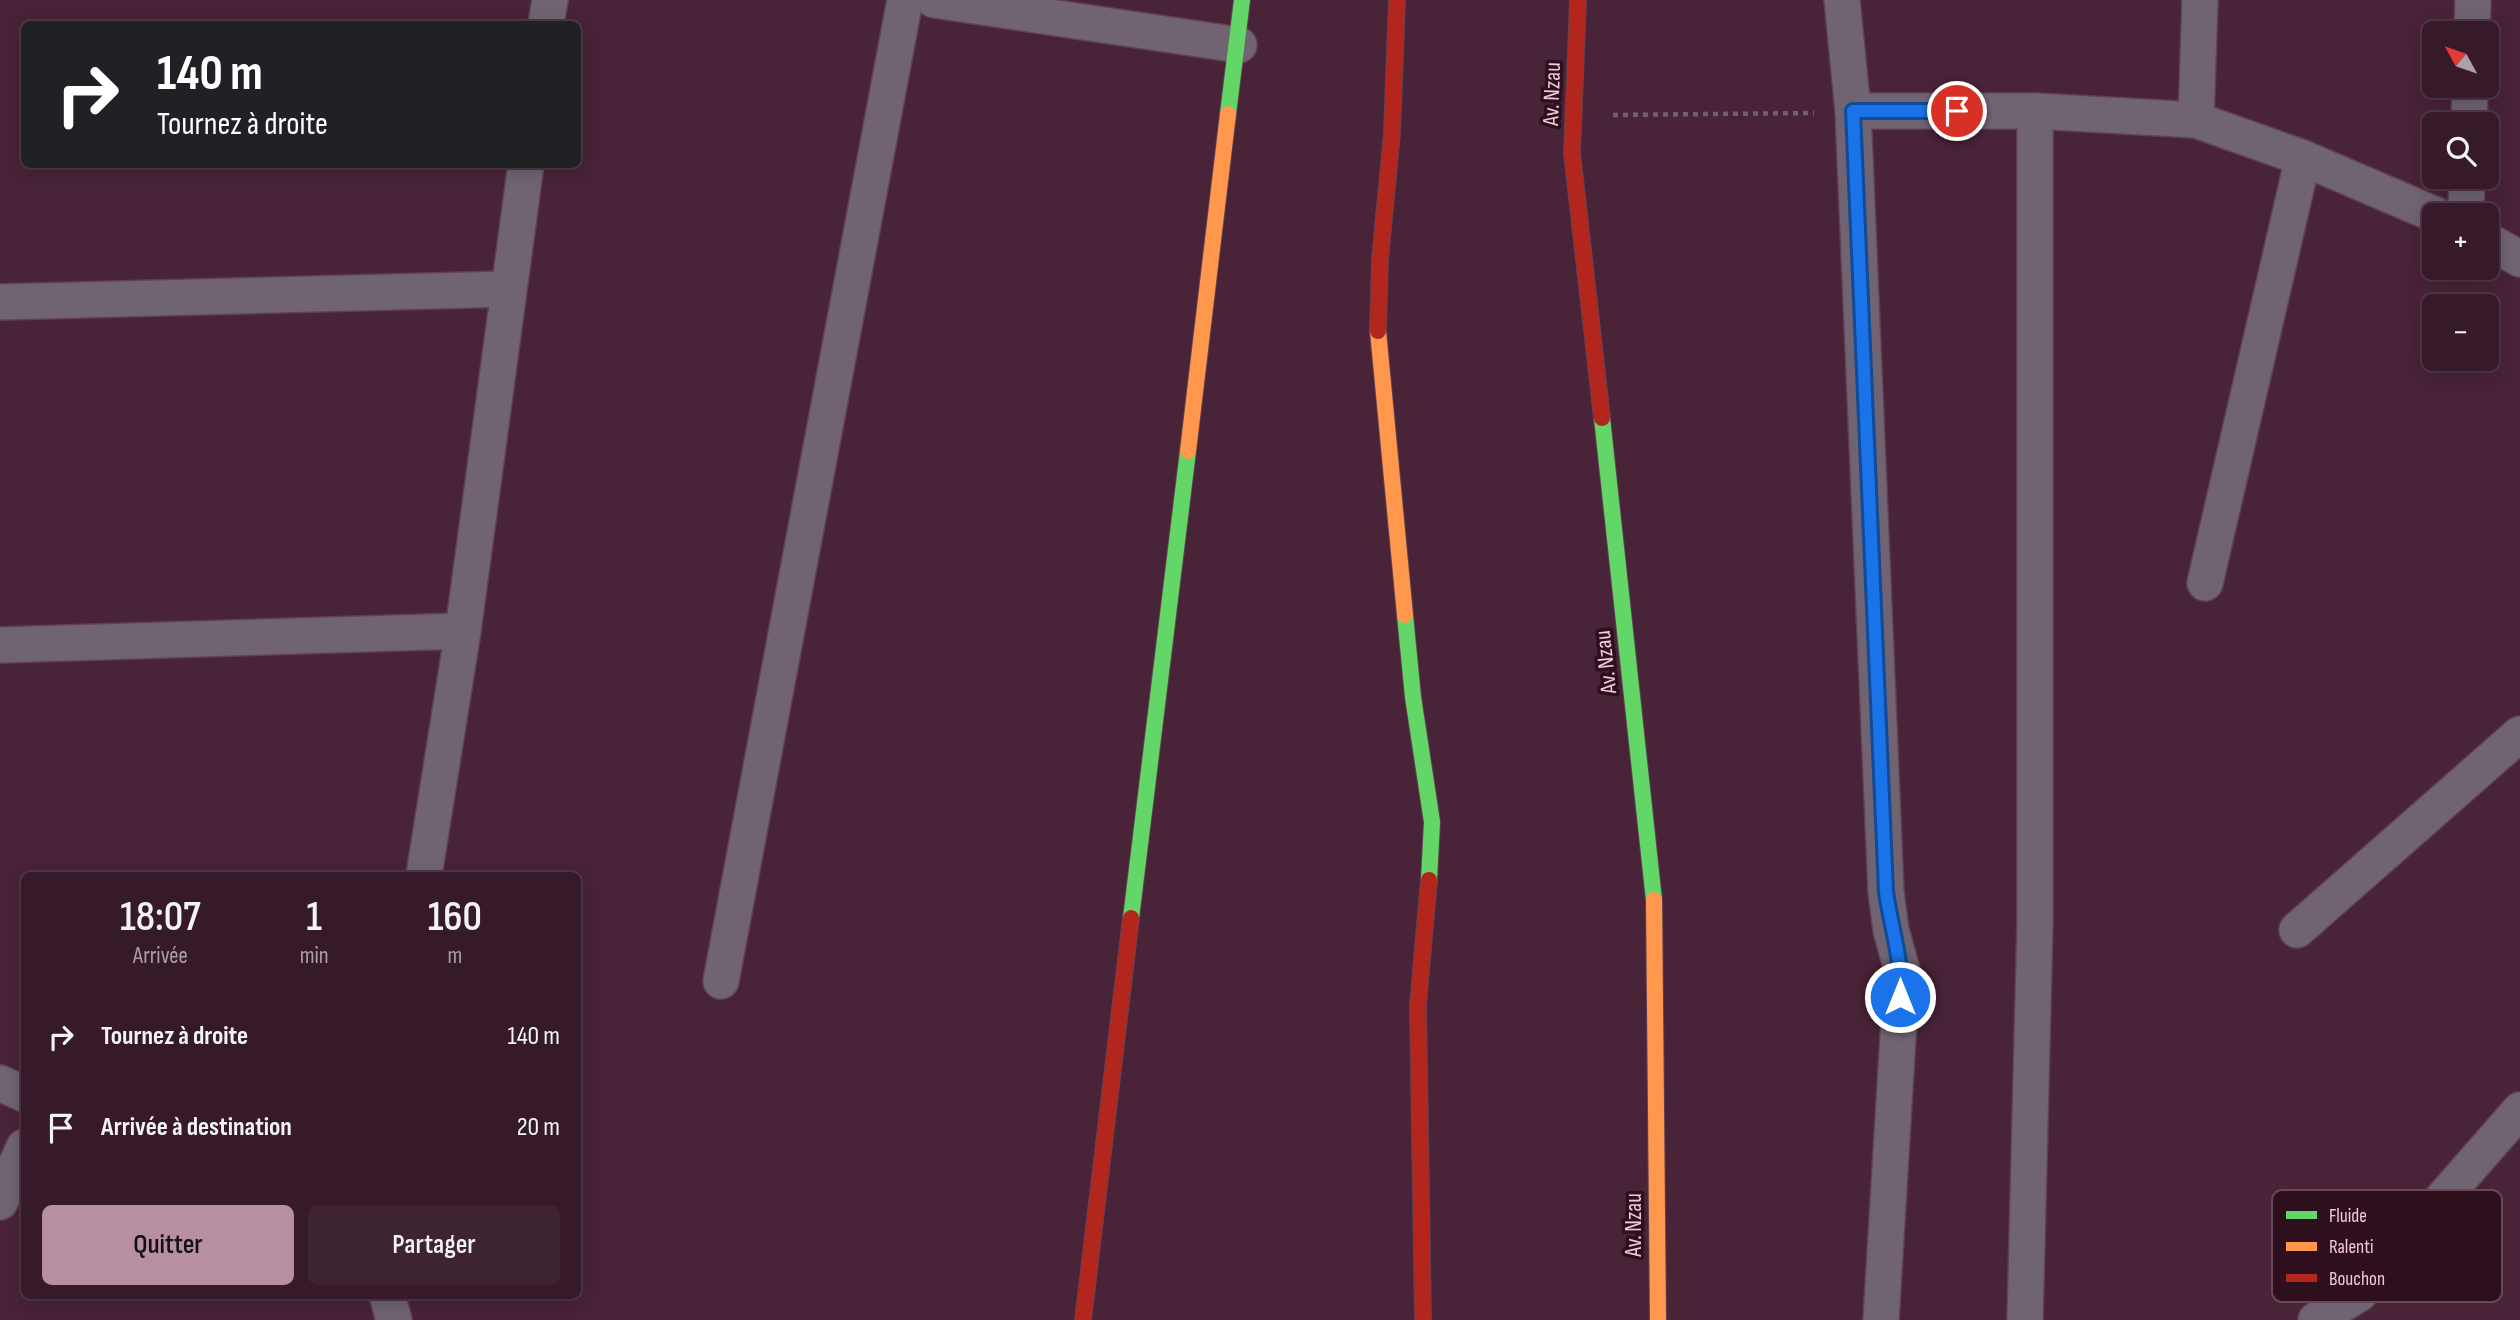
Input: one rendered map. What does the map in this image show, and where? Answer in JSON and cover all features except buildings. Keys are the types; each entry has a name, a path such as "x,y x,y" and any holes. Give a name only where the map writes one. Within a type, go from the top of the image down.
{"street":[{"path":"546,21 550,0"},
{"path":"722,981 905,0"},
{"path":"933,0 1239,45"},
{"path":"1083,1320 1239,45 1242,0"},
{"path":"1397,0 1392,133 1380,260 1378,351 1413,697 1432,822 1428,914 1418,1005 1423,1320"},
{"name":"Av. Nzau","path":"1578,0 1573,115 1574,167 1654,889 1658,1320"},
{"path":"1842,0 1853,111 1886,892 1891,930 1902,970 1881,1320"},
{"path":"2196,120 2200,0"},
{"path":"2472,21 2473,0"},
{"path":"1853,111 2035,111 2196,120 2303,158 2422,209"},
{"path":"2025,1320 2035,923 2035,111"},
{"path":"2205,583 2303,158"},
{"path":"424,872 463,631 525,168"},
{"path":"2499,247 2520,260"},
{"path":"0,302 509,289"},
{"path":"0,645 463,631"},
{"path":"2297,930 2520,734"},
{"path":"0,1083 21,1093"},
{"path":"2450,1190 2520,1110"},
{"path":"0,1202 21,1154"},
{"path":"388,1299 394,1320"},
{"path":"2316,1320 2346,1302"}],"path":[{"path":"1573,115 1762,116 1853,111"}],"traffic: fast":[{"path":"1228,114 1242,0"},
{"path":"1602,418 1654,900"},
{"path":"1131,918 1188,451"},
{"path":"1405,615 1413,697 1432,822 1429,880"}],"traffic: slow":[{"path":"1188,451 1228,114"},
{"path":"1378,331 1405,615"},
{"path":"1654,900 1658,1320"}],"traffic: jam":[{"path":"1378,331 1380,260 1392,133 1397,0"},
{"path":"1578,0 1572,153 1602,418"},
{"path":"1423,1320 1418,1005 1429,880"},
{"path":"1083,1320 1131,918"}],"route":[{"path":"1900,997 1902,970 1891,930 1886,892 1853,111 1957,111"}]}
